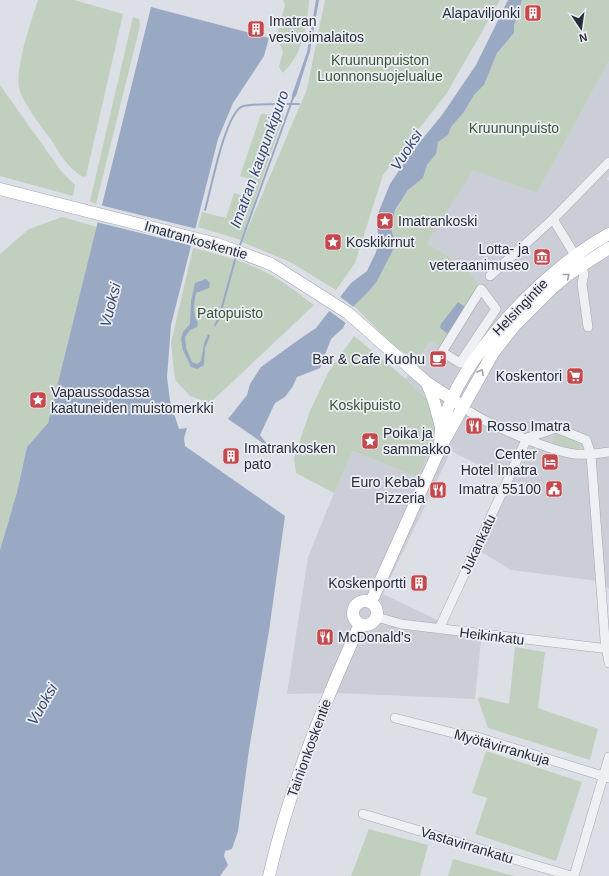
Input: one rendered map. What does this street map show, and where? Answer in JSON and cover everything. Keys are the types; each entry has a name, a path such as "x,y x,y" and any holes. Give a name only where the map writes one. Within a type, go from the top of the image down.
{"main road":[{"name":"Imatrankoskentie","path":"0,189 193,238 251,255 297,279 348,313 426,382 461,406"},
{"name":"Helsingintie","path":"461,406 473,362 496,330 529,295 579,260 609,234"},
{"name":"Helsingintie","path":"579,260 609,248"},
{"name":"Imatrankoskentie","path":"426,382 433,398 441,427"},
{"path":"440,448 441,427 461,406"},
{"path":"371,602 440,448 449,434 461,406"},
{"path":"361,601 371,602 377,608 377,617 372,624 360,624 353,617 354,608 361,601"},
{"name":"Tainionkoskentie","path":"269,876 289,804 309,747 360,624"}],"street":[{"path":"490,276 553,219 609,162"},
{"path":"553,219 579,260 584,274 582,284 588,327"},
{"path":"481,289 496,309 460,363 442,352 481,289"},
{"path":"461,406 527,438 559,450 575,454 591,455 609,452"},
{"path":"527,438 556,428 586,440 591,455 609,663"},
{"name":"Jukankatu","path":"439,629 527,438"},
{"name":"Heikinkatu","path":"377,617 401,624 608,649"},
{"name":"Myötävirrankuja","path":"395,718 457,734 474,736 606,777"},
{"path":"572,876 606,777 609,757"},
{"name":"Vastavirrankatu","path":"363,814 572,876"}],"shaded area":[{"path":"609,61 609,176 607,179 609,181 609,589 598,581 511,570 480,551 512,482 451,451 383,594 481,641 475,699 336,693 287,694 308,557 353,451 418,477 436,432 430,402 406,379 430,342 444,348 467,268 427,243 473,169 537,193"}],"green space":[{"path":"38,0 74,0 123,14 86,176 83,177 73,170 64,160 34,116 20,92 18,83 21,60 27,33"},
{"path":"283,0 309,0 303,40 290,66 283,73 279,67 283,52 277,36 285,5"},
{"name":"Kruununpuiston Luonnonsuojelualue","path":"325,0 500,0 447,93 383,175 355,263 336,290 290,262 242,242 307,89"},
{"name":"Kruununpuisto","path":"522,0 609,0 609,61 537,193 473,170 427,243 467,268 481,289 444,348 430,342 417,361 394,346 354,306 368,292 393,250 394,238 391,229 395,211 408,190 423,178 427,165 436,154 437,142 448,135 451,127 464,112 474,95 484,85 497,53 514,33 514,26"},
{"path":"133,17 139,19 140,26 96,204 90,201"},
{"path":"0,85 61,171 75,185 73,196 0,176"},
{"path":"261,114 284,115 241,240 198,227 202,212 226,218 234,193 251,198 257,181 240,176"},
{"path":"62,217 97,227 48,423 27,447 17,492 0,550 0,254 29,229"},
{"name":"Patopuisto","path":"193,248 238,260 255,267 296,291 314,305 210,403 190,396 175,380 171,343"},
{"name":"Koskipuisto","path":"354,336 406,379 430,402 436,432 418,477 353,451 334,493 296,473 294,458 310,411 328,373"},
{"path":"557,430 582,441 578,451 561,448 552,443"},
{"path":"515,647 545,652 538,708 598,729 590,760 488,728 478,699 480,697 509,704"},
{"path":"486,751 582,782 556,861 475,834 487,798 472,793"},
{"path":"369,829 428,845 420,876 351,876"},
{"path":"453,859 514,876 448,876"}],"water":[{"path":"316,0 319,0 310,51 296,96 292,99 292,95 307,52"},
{"name":"Imatrankoski","path":"508,0 522,0 514,26 514,33 497,53 484,85 474,95 464,112 451,127 448,135 438,142 436,154 427,165 423,178 408,190 395,210 391,229 394,238 393,250 377,281 354,306 343,328 331,339 320,368 297,377 293,386 285,397 275,403 260,435 270,448 228,419 247,395 250,384 261,367 316,328 351,283 367,271 376,252 379,241 377,226 379,211 390,184 410,154 442,115 476,65"},
{"name":"Vuoksi","path":"151,7 269,38 264,56 233,103 218,139 171,325 167,377 170,401 179,429 187,428 184,438 185,446 285,516 238,831 232,849 225,851 224,856 228,865 220,876 0,876 0,550 17,492 27,447 48,423"},
{"path":"206,279 210,283 209,288 196,293 195,297 194,313 198,323 197,327 190,330 185,337 186,348 192,362 197,364 201,361 204,343 208,334 210,336 205,348 204,365 197,369 191,367 183,350 181,339 183,332 190,324 191,301 195,283"},
{"path":"458,302 465,307 448,334 440,328 441,324"}],"pier":[{"path":"100,205 197,229 193,246 96,222"},
{"path":"339,296 355,308 347,324 328,310"}],"waterway":[{"name":"Imatran kaupunkipuro","path":"239,248 293,98"},
{"path":"205,210 224,139 229,125 241,107 269,104 299,104"},
{"name":"Imatran kaupunkipuro","path":"215,325 219,318 236,256"}],"place":[{"name":"Alapaviljonki","path":"533,13"},
{"name":"Imatran vesivoimalaitos","path":"256,29"},
{"name":"Imatrankoski","path":"385,221"},
{"name":"Koskikirnut","path":"333,242"},
{"name":"Lotta- ja veteraanimuseo","path":"542,257"},
{"name":"Bar & Cafe Kuohu","path":"438,359"},
{"name":"Koskentori","path":"575,376"},
{"name":"Vapaussodassa kaatuneiden muistomerkki","path":"38,400"},
{"name":"Rosso Imatra","path":"474,426"},
{"name":"Poika ja sammakko","path":"370,441"},
{"name":"Imatrankosken pato","path":"231,456"},
{"name":"Center Hotel Imatra","path":"550,462"},
{"name":"Imatra 55100","path":"554,489"},
{"name":"Euro Kebab Pizzeria","path":"438,490"},
{"name":"Koskenportti","path":"419,583"},
{"name":"McDonald's","path":"325,637"}]}
